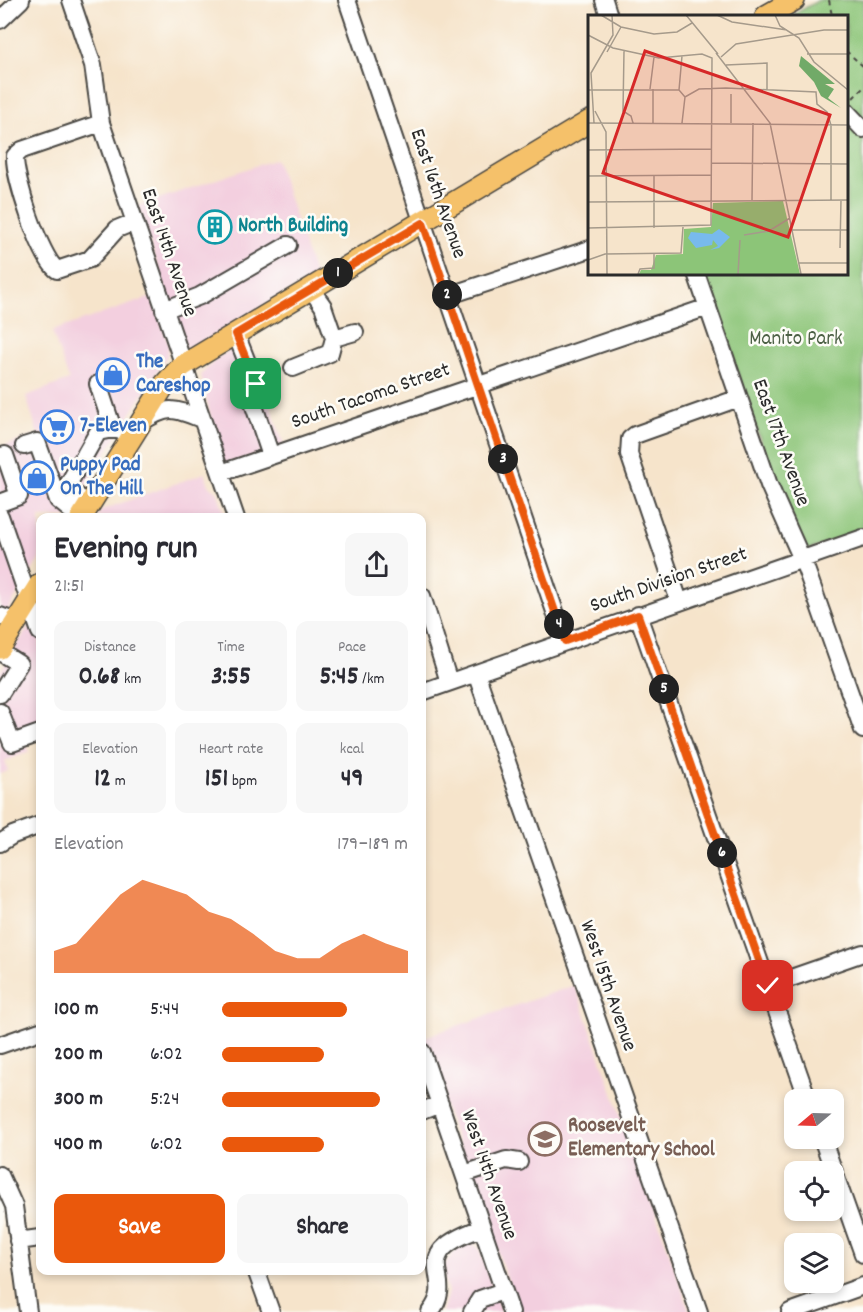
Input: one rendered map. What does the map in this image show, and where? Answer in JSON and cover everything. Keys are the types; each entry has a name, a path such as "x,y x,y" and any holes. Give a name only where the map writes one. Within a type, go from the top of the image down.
{"main road":[{"path":"84,513 165,384 182,366 588,122"},
{"path":"0,650 8,619 29,602 36,591"}],"street":[{"path":"0,20 21,0"},
{"name":"East 14th Avenue","path":"71,0 93,65 101,123 182,366 234,513"},
{"name":"East 16th Avenue","path":"347,0 565,641"},
{"path":"604,0 609,15"},
{"path":"848,113 863,129"},
{"path":"101,123 22,150 15,156 14,165 25,198 43,250 50,265 57,270 90,260 117,229 134,222"},
{"path":"164,310 200,296 288,245"},
{"path":"447,296 588,250"},
{"name":"East 17th Avenue","path":"696,274 769,485 802,559 863,730"},
{"path":"293,368 330,352 334,338 323,306 311,289"},
{"name":"South Tacoma Street","path":"220,473 708,307"},
{"path":"334,338 355,332"},
{"path":"236,334 256,384 253,403 271,456"},
{"path":"98,384 112,429"},
{"path":"678,601 629,454 630,439 635,435 739,398"},
{"path":"62,494 98,432 112,429 136,429 158,412 168,409 201,419"},
{"path":"24,446 37,442 62,494 84,513"},
{"path":"0,457 5,455 19,496 0,503"},
{"path":"0,516 6,552 36,620"},
{"name":"South Division Street","path":"426,690 863,538"},
{"path":"426,609 448,682"},
{"path":"638,615 804,1089"},
{"path":"0,650 19,664 0,694"},
{"name":"West 15th Avenue","path":"476,673 699,1312"},
{"path":"0,712 12,743 36,735"},
{"path":"0,843 13,835 36,826"},
{"path":"768,986 863,953"},
{"path":"0,1045 36,1032"},
{"name":"West 14th Avenue","path":"426,1064 511,1312"},
{"path":"426,1109 440,1104"},
{"path":"464,1174 506,1160 519,1162"},
{"path":"0,1175 14,1206 28,1312"},
{"path":"844,1200 863,1254"},
{"path":"430,1312 438,1302 439,1286 435,1272 438,1256 444,1246 455,1237 482,1228"},
{"path":"18,1241 36,1239"},
{"path":"258,1275 271,1312"},
{"path":"790,1312 863,1286"},
{"path":"472,1312 480,1299 503,1291"}],"path":[{"path":"829,0 832,15"},
{"path":"848,53 863,66"},
{"path":"848,103 863,88"}],"shaded area":[{"path":"276,159 315,277 194,347 184,346 138,206"},
{"path":"152,297 169,345 167,356 69,513 36,513 36,564 0,623 0,447 38,435 26,396 69,380 52,331"},
{"path":"248,340 284,445 225,463 219,455 201,375 217,358"},
{"path":"205,473 209,485 217,491 225,513 100,513 102,510"},
{"path":"36,614 36,739 26,743 29,752 5,761 8,771 0,774 0,672"},
{"name":"Roosevelt Elementary School","path":"575,985 690,1312 519,1312 426,1054 426,1037"},
{"path":"471,1243 479,1248 501,1312 442,1312 448,1292 444,1277 445,1264 458,1247"}],"green space":[{"name":"Manito Park","path":"819,0 863,0 863,533 807,550 774,480 703,274 848,274 848,15 793,15"}],"place":[{"name":"North Building","path":"215,227"},
{"name":"The Careshop","path":"113,375"},
{"name":"7-Eleven","path":"57,427"},
{"name":"Puppy Pad On The Hill","path":"37,478"},
{"name":"Roosevelt Elementary School","path":"545,1139"}],"route":[{"path":"256,384 244,349 236,334 423,223 565,641 638,615 768,986"}]}
